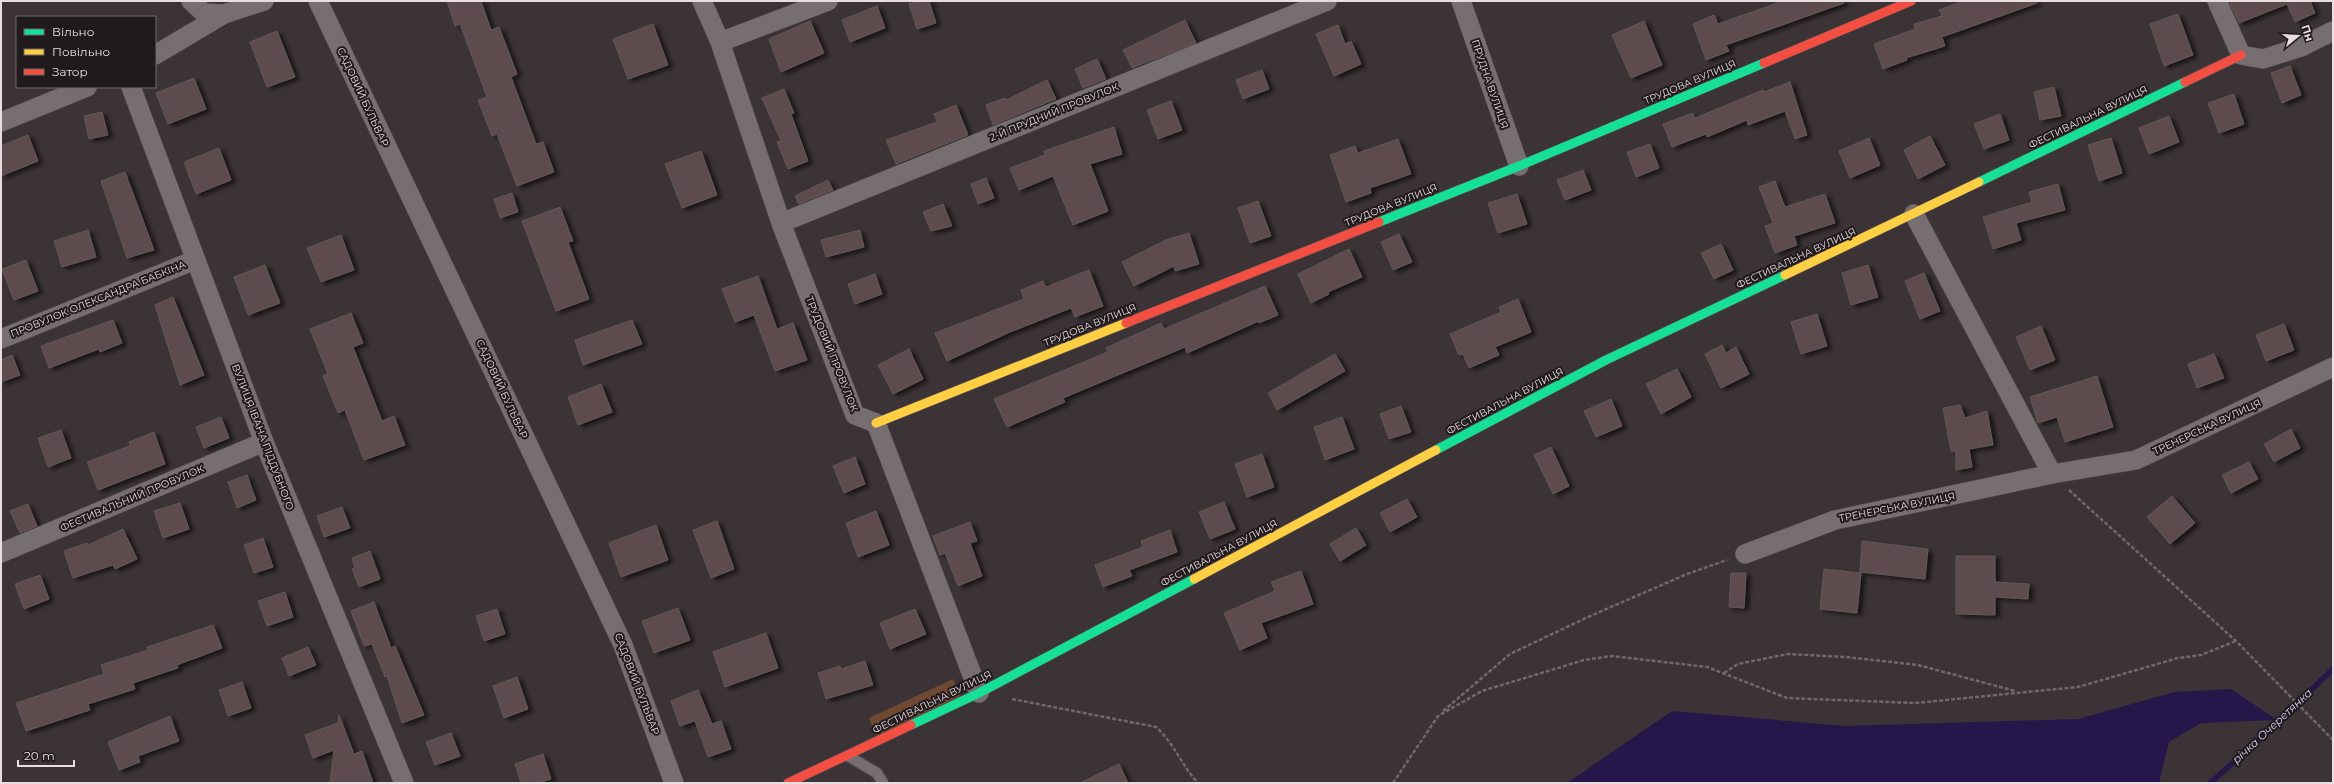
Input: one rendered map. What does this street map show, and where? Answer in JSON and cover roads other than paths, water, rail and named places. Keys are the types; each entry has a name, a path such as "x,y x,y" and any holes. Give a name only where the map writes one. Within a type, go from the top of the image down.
{"street":[{"path":"192,1 204,12 224,14"},
{"path":"156,54 224,14 264,1"},
{"name":"САДОВИЙ БУЛЬВАР","path":"318,1 624,645 674,783"},
{"name":"ТРУДОВИЙ ПРОВУЛОК","path":"702,1 720,42 781,223 855,415 876,422"},
{"path":"720,42 828,1"},
{"name":"2-Й ПРУДНИЙ ПРОВУЛОК","path":"781,223 1327,1"},
{"name":"ПРУДНА ВУЛИЦЯ","path":"1461,1 1519,166"},
{"name":"ТРУДОВА ВУЛИЦЯ","path":"876,422 1519,166 1911,1"},
{"path":"2217,1 2241,55 2263,59 2301,47 2333,32"},
{"name":"ФЕСТИВАЛЬНА ВУЛИЦЯ","path":"788,783 979,693 1606,360 1914,214 2241,55"},
{"path":"1,122 85,88"},
{"name":"ВУЛИЦЯ ІВАНА ПІДДУБНОГО","path":"131,88 264,442 404,783"},
{"path":"1914,214 2052,474"},
{"name":"ПРОВУЛОК ОЛЕКСАНДРА БАБКІНА","path":"1,339 195,260"},
{"name":"ТРЕНЕРСЬКА ВУЛИЦЯ","path":"1745,554 1835,520 2052,474 2136,460 2333,367"},
{"path":"876,422 979,693"},
{"name":"ФЕСТИВАЛЬНИЙ ПРОВУЛОК","path":"1,553 264,442"}],"lane":[{"path":"848,756 877,773 883,783"}],"waterway":[{"name":"річка Очеретянка","path":"2210,783 2260,739 2333,669"}]}
